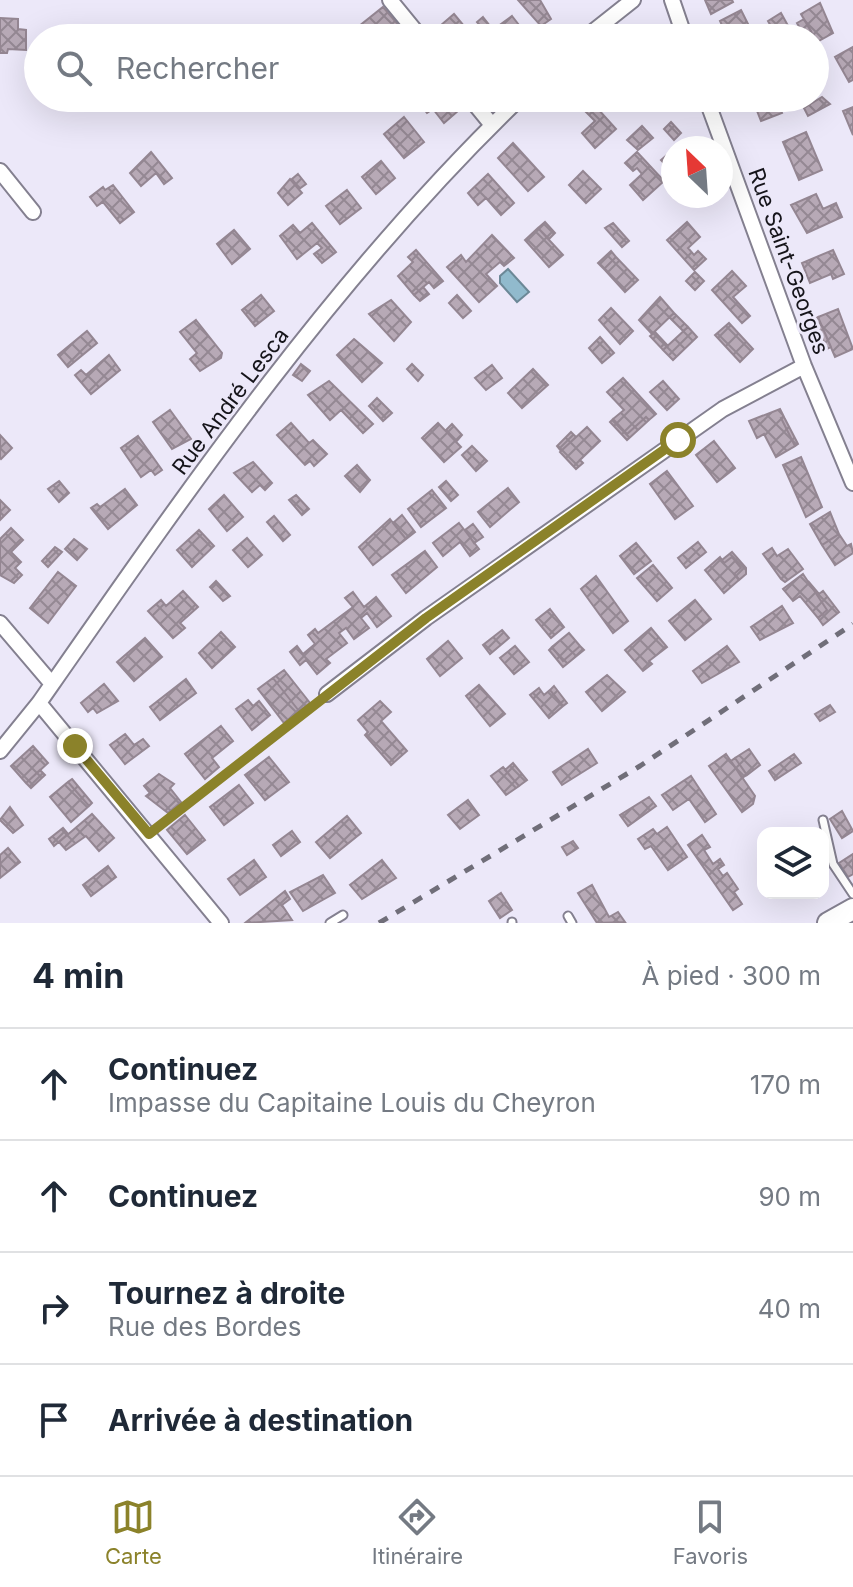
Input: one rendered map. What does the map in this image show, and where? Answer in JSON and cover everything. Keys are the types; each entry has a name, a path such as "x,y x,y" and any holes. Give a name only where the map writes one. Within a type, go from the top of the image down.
{"main road":[{"path":"831,922 853,909"}],"street":[{"path":"390,0 410,24"},
{"path":"603,24 633,0"},
{"path":"672,0 680,24"},
{"path":"481,112 492,125"},
{"name":"Rue André Lesca","path":"0,751 39,703 291,352 505,112"},
{"name":"Rue Saint-Georges","path":"711,112 804,366 853,483"},
{"path":"0,171 33,212"},
{"path":"327,694 426,618 723,409 804,366"},
{"path":"0,623 52,684"},
{"path":"39,703 221,923"}],"lane":[{"path":"823,820 833,864 853,894"},
{"path":"330,923 343,915"}],"path":[{"path":"149,834 327,694"}],"water":[{"path":"508,269 529,292 517,302 500,283 500,276"}],"building":[{"path":"518,0 540,0 551,19 539,24"},
{"path":"705,0 732,0 733,2 711,14"},
{"path":"820,3 833,33 829,35 829,24 807,24 801,14"},
{"path":"383,7 398,24 362,24"},
{"path":"741,10 748,24 721,24 720,21"},
{"path":"781,13 787,24 770,24 768,21"},
{"path":"454,14 462,24 442,24"},
{"path":"512,16 518,24 501,24"},
{"path":"483,17 488,24 479,24 477,22"},
{"path":"0,18 18,19 18,29 24,30 24,50 8,49 7,53 0,53"},
{"path":"853,47 853,80 849,82 835,57"},
{"path":"853,107 853,135 843,111"},
{"path":"435,112 457,112 444,123"},
{"path":"586,112 601,112 616,129 595,148 582,133 595,121"},
{"path":"757,112 782,112 782,113 761,121"},
{"path":"404,117 424,142 404,158 384,134"},
{"path":"671,122 681,133 670,136 664,129"},
{"path":"642,126 653,138 638,150 627,140"},
{"path":"806,132 822,170 799,180 783,142"},
{"path":"513,143 544,177 528,191 498,158"},
{"path":"151,152 172,178 164,184 156,173 141,186 130,173"},
{"path":"637,152 661,178 661,184 643,200 630,185 642,174 625,163"},
{"path":"381,161 395,178 376,194 362,177"},
{"path":"583,171 601,189 586,203 569,185"},
{"path":"298,174 306,184 299,189 292,179"},
{"path":"488,174 514,203 501,215 486,198 478,205 468,193"},
{"path":"290,179 302,193 288,205 278,193"},
{"path":"113,185 134,212 120,223 103,202 97,206 90,197 103,187 105,190"},
{"path":"347,190 361,208 340,224 326,206"},
{"path":"816,194 823,209 836,203 842,217 807,233 791,205"},
{"path":"545,222 555,233 549,239 538,228"},
{"path":"687,222 700,237 688,248 694,255 698,251 706,259 694,270 667,240"},
{"path":"312,223 336,252 322,263 314,254 322,248 317,243 297,259 280,236 293,225 300,233"},
{"path":"613,223 629,241 622,247 605,228"},
{"path":"538,228 563,255 549,267 525,240"},
{"path":"234,230 250,249 232,264 217,244"},
{"path":"492,235 514,258 504,266 500,262 486,274 497,286 479,302 447,267 461,255 466,262"},
{"path":"416,250 443,281 434,288 429,282 414,295 398,276 413,262 408,257"},
{"path":"833,250 844,274 833,279 831,274 810,283 802,263"},
{"path":"611,251 616,257 604,269 598,263"},
{"path":"616,257 638,280 625,292 604,269"},
{"path":"732,271 746,286 733,297 750,316 742,323 712,290"},
{"path":"695,272 704,281 695,290 686,281"},
{"path":"423,287 429,294 420,301 414,295"},
{"path":"261,295 274,311 255,326 242,310"},
{"path":"457,295 471,311 463,318 449,303"},
{"path":"660,297 674,313 652,334 639,320"},
{"path":"391,300 411,322 394,341 369,314"},
{"path":"611,308 633,331 620,344 599,320"},
{"path":"838,309 853,349 835,357 818,317"},
{"path":"674,313 688,327 683,331 669,317"},
{"path":"818,317 831,347 827,349 814,319"},
{"path":"196,320 222,353 221,358 200,371 190,359 197,353 180,332"},
{"path":"729,323 753,349 740,362 715,335"},
{"path":"688,327 697,337 673,360 663,350"},
{"path":"87,331 97,343 68,367 58,355"},
{"path":"655,332 668,346 663,350 650,336"},
{"path":"600,337 614,353 602,363 589,348"},
{"path":"354,339 382,363 362,382 337,355"},
{"path":"109,355 120,370 91,394 75,375 81,370 86,375"},
{"path":"301,364 310,371 302,381 293,375"},
{"path":"412,364 423,375 418,381 407,369"},
{"path":"492,365 502,378 486,390 475,378"},
{"path":"533,369 548,385 522,408 508,393"},
{"path":"623,378 656,414 649,420 646,417 627,434 613,419 624,410 607,392"},
{"path":"329,381 373,424 363,433 341,410 330,420 308,395"},
{"path":"663,381 679,399 667,410 650,392"},
{"path":"377,398 392,413 383,421 369,406"},
{"path":"780,409 784,417 781,418 795,446 776,457 764,434 757,438 749,421"},
{"path":"170,410 191,439 172,449 153,422"},
{"path":"646,417 649,420 627,440 610,422 613,419 627,434"},
{"path":"784,417 798,444 795,446 781,418"},
{"path":"291,423 309,443 313,440 327,454 314,466 310,461 305,465 277,435"},
{"path":"438,423 461,447 444,462 422,438"},
{"path":"452,424 462,435 456,442 446,430"},
{"path":"587,427 600,441 580,460 583,463 576,469 560,452"},
{"path":"571,432 576,437 561,451 557,446"},
{"path":"0,435 12,448 1,459 0,458"},
{"path":"138,436 162,470 155,475 151,470 141,477 121,448"},
{"path":"714,441 735,468 717,482 696,455"},
{"path":"472,446 487,461 476,471 462,455"},
{"path":"801,457 822,507 806,517 783,465"},
{"path":"253,462 272,483 265,490 260,485 252,492 234,473"},
{"path":"357,465 370,480 360,492 345,476"},
{"path":"667,471 693,506 675,519 650,484"},
{"path":"59,481 69,493 59,502 48,489"},
{"path":"446,481 458,495 451,501 439,487"},
{"path":"508,488 519,502 490,527 478,512"},
{"path":"125,489 137,505 108,529 91,508 97,504 100,507"},
{"path":"432,490 446,508 421,527 408,509"},
{"path":"224,495 243,517 227,531 209,509"},
{"path":"296,495 309,509 302,515 289,500"},
{"path":"0,500 10,510 0,520"},
{"path":"830,512 839,534 822,545 810,524"},
{"path":"402,515 415,532 406,539 393,523"},
{"path":"274,516 290,535 283,541 267,522"},
{"path":"390,519 406,539 373,565 359,547"},
{"path":"459,523 479,549 470,556 460,542 443,556 433,543"},
{"path":"473,524 483,537 474,543 465,530"},
{"path":"11,528 23,540 11,552 21,562 15,568 22,575 14,583 0,575 0,539"},
{"path":"199,530 214,546 192,567 177,550"},
{"path":"839,534 847,546 851,544 853,553 835,565 822,545"},
{"path":"247,538 262,555 248,567 233,550"},
{"path":"74,539 87,549 77,560 65,549"},
{"path":"698,542 706,552 686,568 678,558"},
{"path":"636,543 651,561 634,574 620,556"},
{"path":"55,547 62,552 48,567 42,561"},
{"path":"772,548 777,556 788,549 803,569 785,582 763,554"},
{"path":"425,551 437,567 406,593 392,575"},
{"path":"732,552 746,568 746,574 739,580 734,574 741,568 732,557 724,563 722,560"},
{"path":"720,557 724,563 732,557 741,568 734,574 739,580 724,593 705,570"},
{"path":"653,565 672,588 657,601 637,578"},
{"path":"58,572 76,586 48,623 30,608"},
{"path":"803,574 827,610 818,618 800,596 793,601 783,589"},
{"path":"596,576 628,621 613,633 581,589"},
{"path":"216,581 230,596 223,601 210,587"},
{"path":"808,581 819,594 823,591 839,612 823,625 818,618 827,610"},
{"path":"183,591 198,607 180,623 185,628 173,638 148,611 161,600 166,606"},
{"path":"353,592 364,607 376,597 391,616 377,627 367,613 361,618 369,628 354,639 346,628 339,633 347,643 326,659 330,663 317,674 306,660 300,665 290,652 297,646 303,654 315,644 308,635 315,629 318,633 353,607 345,598"},
{"path":"695,600 711,619 685,640 669,621"},
{"path":"782,606 793,623 760,640 751,627"},
{"path":"550,609 564,627 551,638 536,620"},
{"path":"651,628 667,647 649,661 652,664 643,671 625,650"},
{"path":"502,630 509,638 490,654 483,645"},
{"path":"221,632 235,647 212,668 199,653"},
{"path":"569,633 580,646 563,661 552,647"},
{"path":"145,638 162,657 134,681 117,662"},
{"path":"448,641 462,658 440,676 427,659"},
{"path":"515,646 529,662 514,674 500,658"},
{"path":"580,646 584,650 563,667 549,650 552,647 563,661"},
{"path":"727,646 739,662 702,683 693,671"},
{"path":"284,670 310,703 299,711 273,678"},
{"path":"607,675 625,692 602,711 586,692"},
{"path":"273,678 299,711 284,723 258,689"},
{"path":"186,679 196,693 160,720 150,707"},
{"path":"104,684 118,701 97,713 93,708 88,712 81,703"},
{"path":"479,685 505,714 490,726 466,696"},
{"path":"554,686 567,703 563,706 550,690"},
{"path":"539,688 544,695 550,690 563,706 549,718 530,695"},
{"path":"248,700 253,706 259,701 270,715 252,730 236,709"},
{"path":"380,701 391,712 381,721 407,751 391,765 365,735 368,732 358,720"},
{"path":"830,705 835,712 820,721 815,714"},
{"path":"221,726 233,741 212,758 219,767 205,779 185,754"},
{"path":"125,734 134,745 143,739 149,746 125,764 110,745"},
{"path":"33,746 48,763 26,783 11,766"},
{"path":"588,749 597,763 562,785 553,772"},
{"path":"749,749 760,765 747,775 735,758"},
{"path":"726,754 755,796 753,804 742,812 709,766"},
{"path":"794,754 801,763 775,780 769,771"},
{"path":"269,757 289,782 265,800 245,775"},
{"path":"735,758 747,775 742,778 731,761"},
{"path":"513,763 527,780 519,786 505,770"},
{"path":"503,767 519,786 506,795 491,776"},
{"path":"40,770 45,775 31,788 26,783"},
{"path":"159,774 174,784 170,788 181,802 168,813 146,796 150,793 144,786"},
{"path":"691,776 716,814 705,822 689,799 673,810 662,795"},
{"path":"72,779 92,803 89,806 68,782"},
{"path":"68,782 89,806 71,822 50,797"},
{"path":"239,785 253,803 224,825 210,807"},
{"path":"649,797 656,806 628,826 620,815"},
{"path":"468,800 479,815 460,829 448,815"},
{"path":"10,807 23,825 13,833 0,820"},
{"path":"842,811 853,831 842,838 830,819"},
{"path":"92,814 114,838 99,851 86,836 66,850 59,842"},
{"path":"185,815 205,840 187,854 167,830"},
{"path":"347,816 361,833 330,858 316,842"},
{"path":"667,827 687,857 668,870 651,846 645,849 638,839 653,829 657,834"},
{"path":"63,828 68,834 54,846 49,839"},
{"path":"292,831 300,842 281,856 273,845"},
{"path":"702,835 710,847 704,850 713,864 720,859 724,865 718,869 723,876 727,873 738,889 734,892 742,904 733,910 688,845"},
{"path":"573,841 578,848 567,855 562,847"},
{"path":"8,848 20,862 0,878 0,855"},
{"path":"853,854 853,874 848,877 839,863"},
{"path":"254,860 266,877 240,895 228,879"},
{"path":"382,860 396,878 362,899 350,885"},
{"path":"108,866 116,877 91,896 83,885"},
{"path":"323,875 335,893 303,911 290,892"},
{"path":"592,885 609,917 618,912 625,922 597,923 578,893"},
{"path":"285,891 290,899 282,905 292,920 245,923"},
{"path":"501,893 512,910 500,918 489,901"}],"railway":[{"path":"379,923 640,766 853,624"}],"route":[{"path":"75,746 149,834 426,618 678,440"}]}
